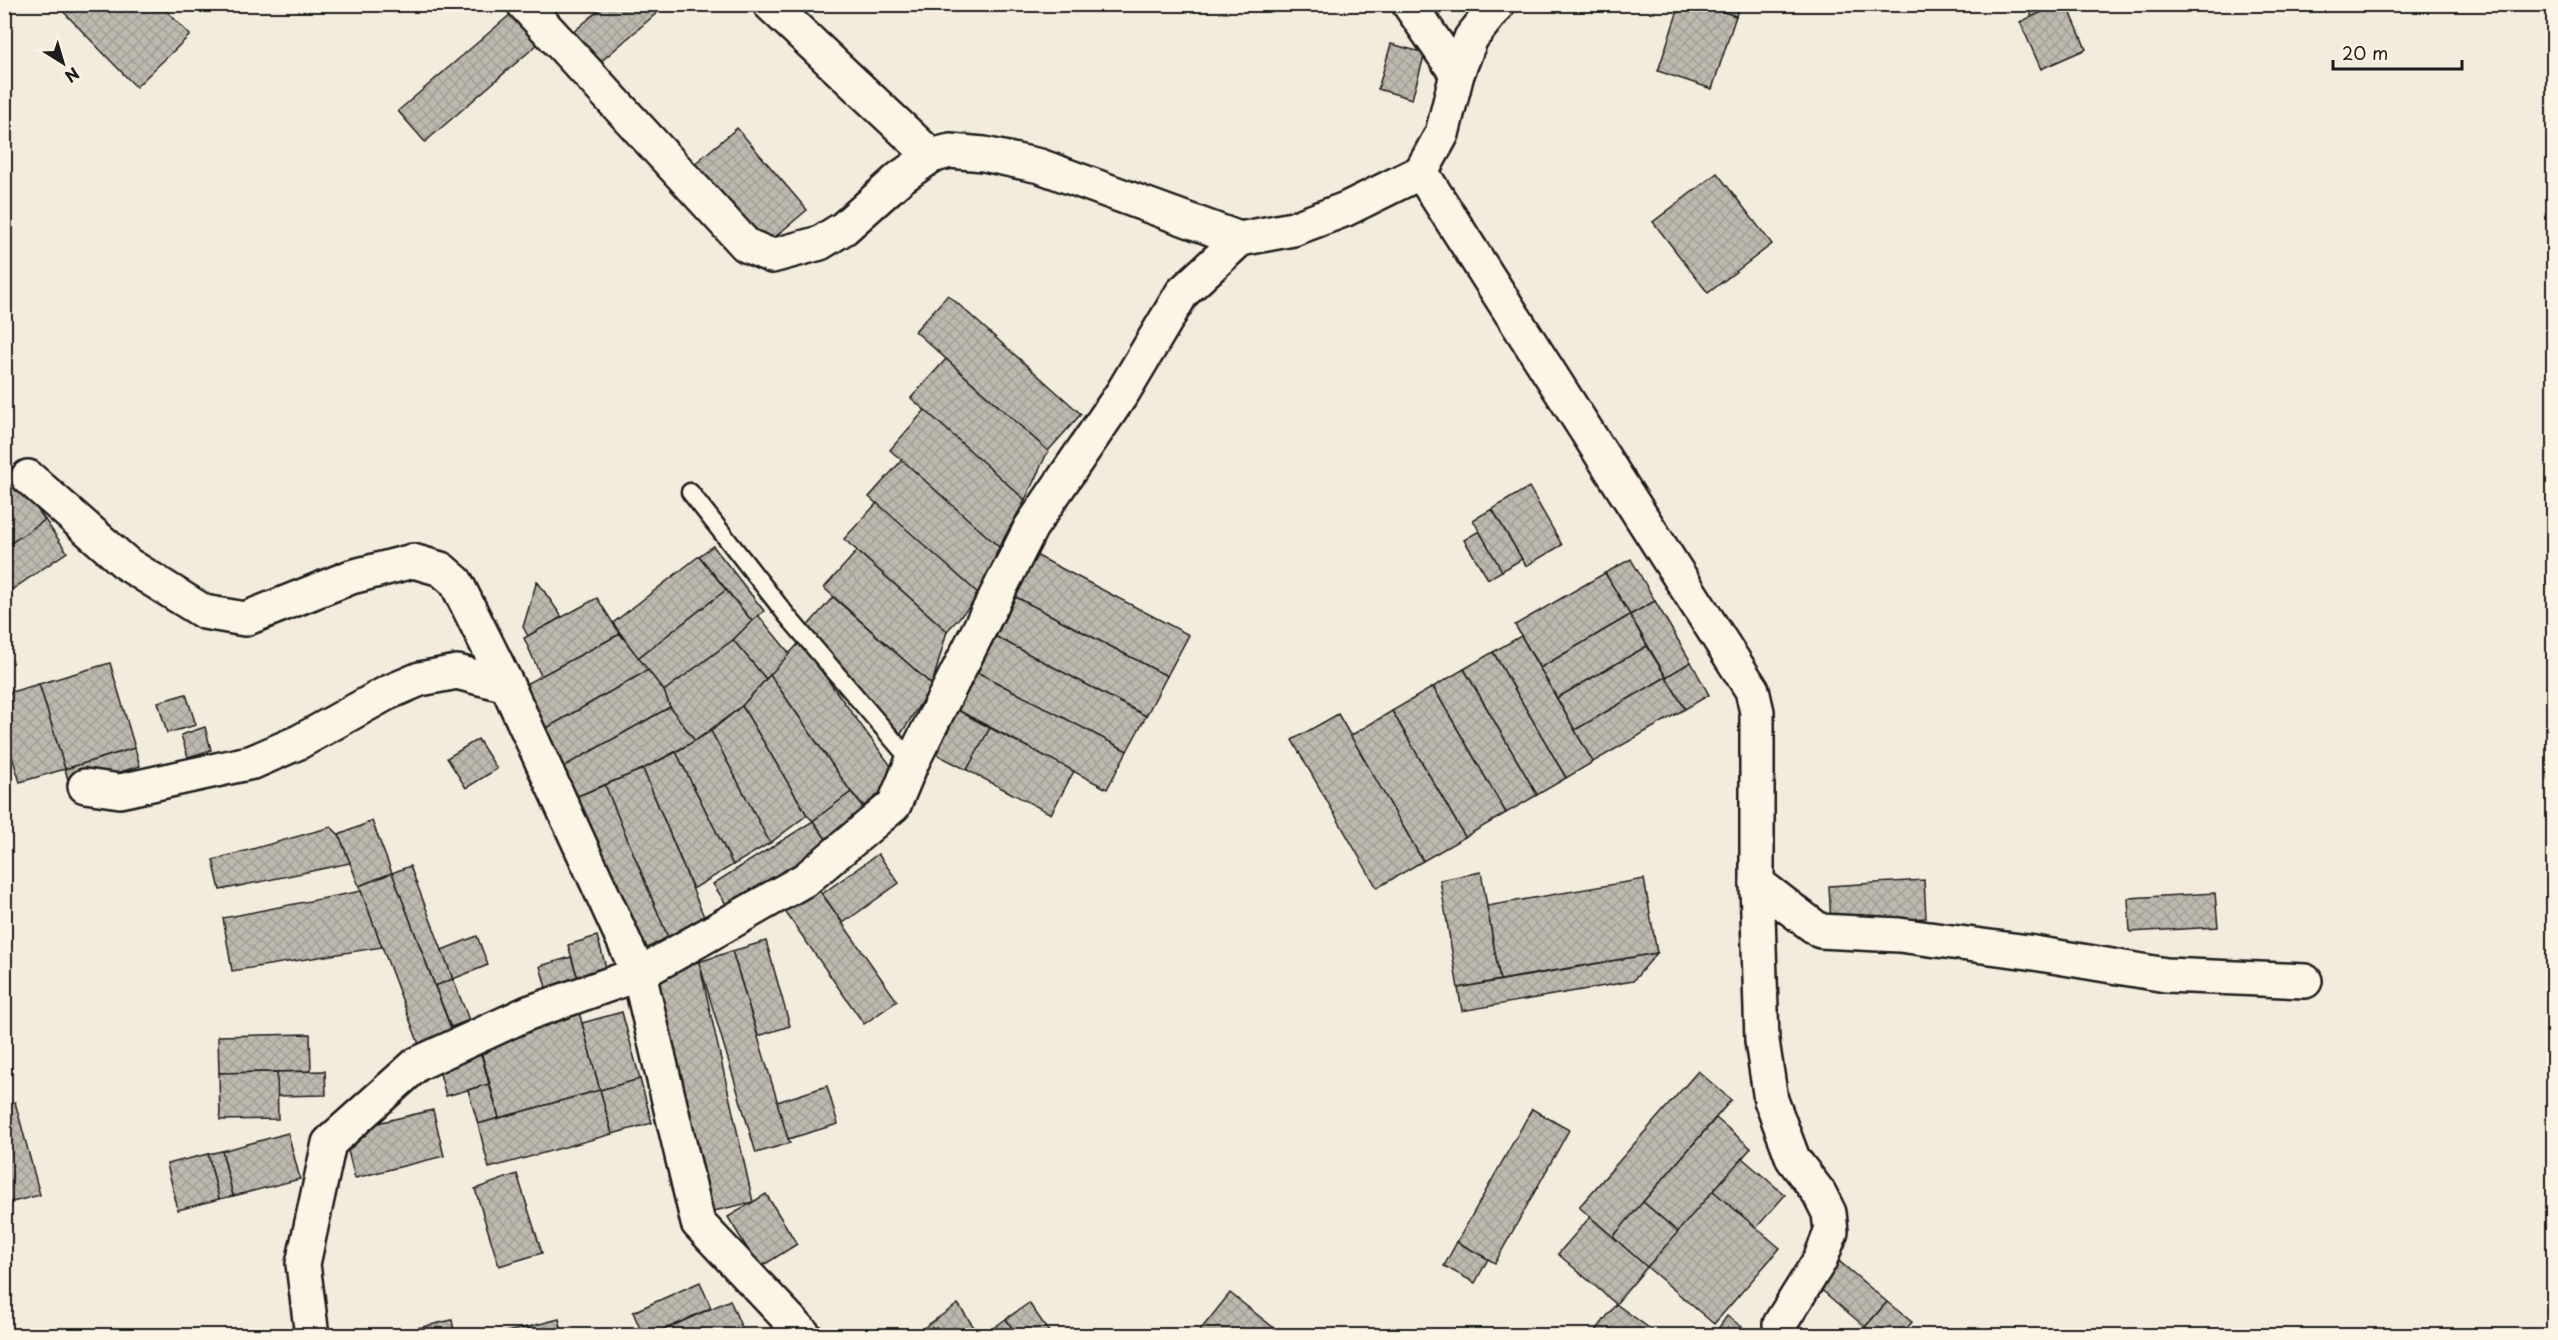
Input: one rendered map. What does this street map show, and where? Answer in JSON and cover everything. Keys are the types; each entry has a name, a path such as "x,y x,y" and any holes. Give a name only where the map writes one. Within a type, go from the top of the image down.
{"street":[{"path":"524,4 746,245 772,256 820,243 844,228 900,178 931,156 950,151 984,154 1040,166 1240,239 1293,230 1346,209 1421,172 1442,134 1457,74 1471,38 1498,4"},
{"path":"770,4 931,156"},
{"path":"1409,4 1457,74"},
{"path":"1421,172 1752,690 1757,712 1757,883 1762,1041 1771,1100 1793,1159 1819,1193 1829,1213 1831,1232 1820,1260 1780,1324 1782,1335"},
{"path":"312,1335 303,1264 329,1143 417,1064 528,1013 639,974 806,879 894,805 912,762 1031,527 1123,392 1182,293 1240,239"},
{"path":"28,477 127,564 204,612 245,619 351,577 413,561 441,569 456,582 507,685 639,974 698,1223 805,1335"},
{"path":"85,786 120,792 254,762 299,742 387,693 420,679 457,672 507,685"},
{"path":"1757,883 1820,931 1899,935 2028,952 2166,975 2305,981"}],"lane":[{"path":"690,492 788,617 912,762"}],"building":[{"path":"56,4 160,4 190,35 136,87"},
{"path":"606,4 667,4 597,65 571,34"},
{"path":"1680,4 1701,4 1736,16 1712,89 1658,71"},
{"path":"1701,4 1740,4 1736,16"},
{"path":"2027,4 2060,4 2032,17"},
{"path":"2060,4 2067,4 2086,49 2041,69 2020,22"},
{"path":"512,13 539,43 425,142 398,111"},
{"path":"1391,44 1425,53 1412,99 1378,89"},
{"path":"737,128 807,210 763,247 692,166"},
{"path":"1717,173 1772,244 1708,293 1653,222"},
{"path":"948,295 1081,414 1048,451 915,331"},
{"path":"946,359 1048,451 1025,500 911,398"},
{"path":"925,410 1025,500 999,547 890,450"},
{"path":"902,460 999,547 980,595 869,497"},
{"path":"16,480 45,520 4,548 4,488"},
{"path":"1529,487 1562,545 1526,566 1492,509"},
{"path":"877,503 980,595 947,631 844,539"},
{"path":"1492,509 1522,559 1502,571 1473,520"},
{"path":"45,520 67,552 4,595 4,548"},
{"path":"1479,531 1502,571 1488,579 1464,540"},
{"path":"713,546 764,611 752,621 699,556"},
{"path":"857,551 947,631 932,685 824,588"},
{"path":"1032,553 1189,635 1167,676 1010,594"},
{"path":"699,556 726,590 638,658 613,623"},
{"path":"1631,559 1655,601 1630,615 1605,573"},
{"path":"1605,573 1630,615 1540,668 1515,625"},
{"path":"537,581 562,617 528,636 523,627"},
{"path":"726,590 752,621 733,640 664,691 638,658"},
{"path":"1010,594 1167,676 1146,716 989,633"},
{"path":"833,597 932,685 901,734 804,630"},
{"path":"597,598 620,634 541,676 524,638"},
{"path":"1655,601 1691,662 1666,677 1630,615"},
{"path":"758,615 790,654 766,679 733,640"},
{"path":"1630,615 1647,646 1557,698 1540,668"},
{"path":"989,633 1146,716 1127,751 971,669"},
{"path":"620,634 648,670 538,733 520,687"},
{"path":"1521,636 1593,762 1566,778 1493,652"},
{"path":"733,640 766,679 742,706 695,741 670,707 664,691"},
{"path":"800,642 899,777 864,806 851,792 770,675"},
{"path":"1647,646 1666,677 1575,730 1557,698"},
{"path":"1493,652 1566,778 1537,795 1464,669"},
{"path":"1691,662 1709,695 1685,709 1666,677"},
{"path":"110,663 135,748 65,769 39,684"},
{"path":"971,669 1127,751 1107,789 950,706"},
{"path":"1464,669 1537,795 1506,813 1433,687"},
{"path":"648,670 664,691 670,707 556,771 538,733"},
{"path":"770,675 851,792 813,821 807,815 742,706"},
{"path":"1666,677 1685,709 1593,762 1575,730"},
{"path":"39,684 65,769 20,782 4,731 4,694"},
{"path":"1433,687 1506,813 1465,837 1392,711"},
{"path":"186,694 196,725 167,733 158,702"},
{"path":"742,706 807,815 770,843 711,731"},
{"path":"950,706 990,728 967,770 928,750"},
{"path":"670,707 695,741 643,769 568,800 556,771"},
{"path":"1392,711 1465,837 1423,861 1350,736"},
{"path":"1338,714 1423,861 1377,888 1292,740"},
{"path":"205,727 211,750 188,757 181,735"},
{"path":"990,728 1074,771 1051,814 967,770"},
{"path":"711,731 770,843 733,865 676,752"},
{"path":"478,739 497,769 466,788 447,758"},
{"path":"135,748 140,766 70,787 65,769"},
{"path":"676,752 733,865 693,889 643,769"},
{"path":"643,769 707,924 669,940 605,785"},
{"path":"605,785 669,940 632,955 568,800"},
{"path":"851,792 869,815 829,843 813,821"},
{"path":"372,821 392,873 359,886 339,835"},
{"path":"813,821 829,843 728,907 713,884"},
{"path":"331,827 339,835 350,863 220,890 213,860"},
{"path":"878,854 899,883 843,923 822,894"},
{"path":"410,866 453,979 435,986 392,873"},
{"path":"1481,872 1500,980 1458,988 1440,880"},
{"path":"392,873 453,1034 420,1047 359,886"},
{"path":"1644,879 1657,953 1500,980 1487,906"},
{"path":"1924,880 1926,918 1831,924 1829,886"},
{"path":"817,887 897,1001 864,1024 784,910"},
{"path":"361,891 382,947 232,971 223,918"},
{"path":"2215,893 2218,927 2130,932 2128,898"},
{"path":"477,936 488,965 453,979 442,950"},
{"path":"597,936 608,974 579,982 568,945"},
{"path":"766,941 790,1026 758,1036 732,951"},
{"path":"732,951 790,1143 756,1153 699,962"},
{"path":"1657,953 1633,981 1462,1011 1458,988"},
{"path":"571,957 579,982 547,991 540,966"},
{"path":"699,962 753,1202 709,1212 656,971"},
{"path":"453,979 469,1020 451,1027 435,986"},
{"path":"579,1012 600,1090 499,1118 478,1040"},
{"path":"622,1012 640,1079 600,1090 582,1023"},
{"path":"310,1034 311,1071 219,1073 218,1036"},
{"path":"480,1050 489,1084 446,1096 437,1062"},
{"path":"325,1071 326,1095 277,1096 277,1072"},
{"path":"1698,1071 1731,1100 1613,1237 1579,1207"},
{"path":"277,1072 278,1119 220,1120 219,1073"},
{"path":"640,1079 652,1123 612,1134 600,1090"},
{"path":"489,1084 499,1118 478,1124 468,1090"},
{"path":"827,1086 838,1124 788,1139 777,1102"},
{"path":"600,1090 612,1134 489,1168 478,1124"},
{"path":"15,1102 40,1195 4,1204 4,1105"},
{"path":"1532,1109 1569,1130 1495,1263 1457,1242"},
{"path":"433,1110 444,1156 355,1178 348,1151 369,1125"},
{"path":"1716,1118 1751,1148 1678,1232 1643,1202"},
{"path":"288,1133 300,1179 233,1196 222,1151"},
{"path":"222,1151 233,1196 219,1199 208,1154"},
{"path":"208,1154 219,1199 178,1210 167,1164"},
{"path":"1742,1158 1785,1195 1756,1228 1713,1191"},
{"path":"517,1174 542,1253 499,1266 475,1189"},
{"path":"1713,1191 1780,1248 1714,1324 1647,1267"},
{"path":"766,1194 797,1244 759,1268 728,1217"},
{"path":"1643,1202 1678,1232 1647,1267 1613,1237"},
{"path":"1590,1217 1647,1267 1616,1304 1558,1254"},
{"path":"1457,1242 1488,1259 1475,1283 1444,1266"},
{"path":"1833,1256 1887,1302 1865,1327 1811,1281"},
{"path":"700,1282 711,1308 650,1336 643,1336 633,1312"},
{"path":"1230,1293 1284,1336 1201,1336 1198,1333"},
{"path":"730,1300 743,1331 734,1336 650,1336"},
{"path":"1887,1302 1912,1322 1900,1336 1875,1336 1865,1327"},
{"path":"1029,1303 1052,1336 1017,1336 1006,1319"},
{"path":"958,1304 980,1336 912,1336"},
{"path":"1616,1304 1653,1331 1649,1336 1592,1336"},
{"path":"1727,1316 1753,1335 1713,1336"},
{"path":"559,1319 563,1336 530,1336 528,1327"},
{"path":"1006,1319 1017,1336 982,1336"},
{"path":"452,1320 455,1336 384,1336"},
{"path":"528,1327 530,1336 488,1336"}]}
